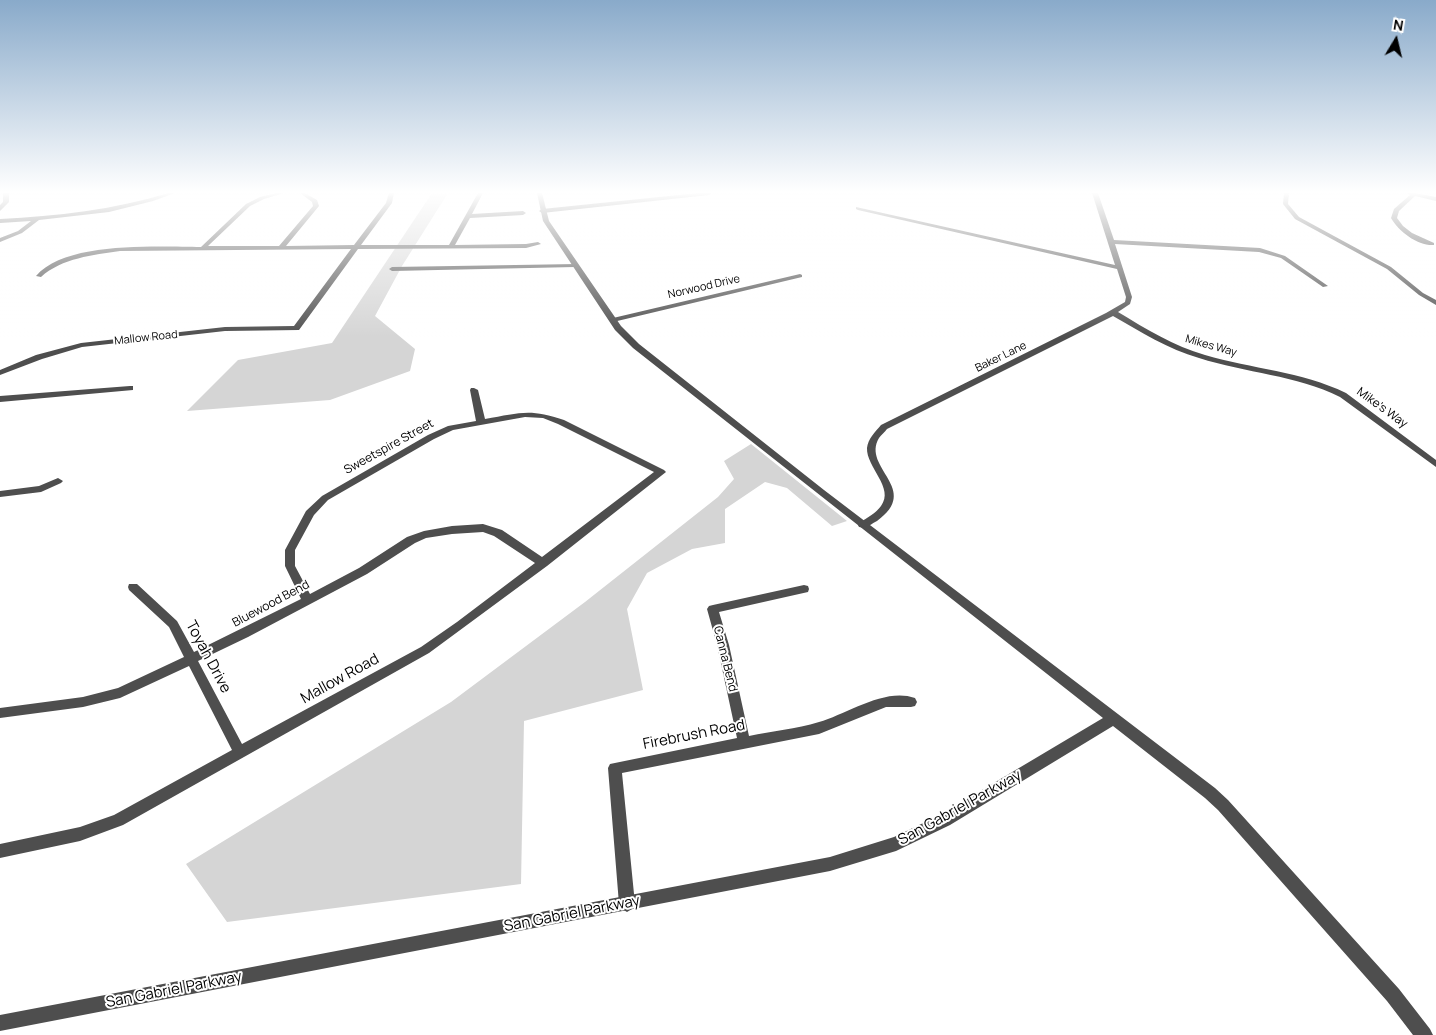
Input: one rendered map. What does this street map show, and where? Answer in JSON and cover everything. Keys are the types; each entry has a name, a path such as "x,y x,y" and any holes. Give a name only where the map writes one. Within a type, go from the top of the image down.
{"street":[{"path":"202,249 210,241"},
{"path":"281,248 287,241"},
{"path":"356,248 361,241"},
{"path":"451,247 454,241"},
{"path":"559,241 618,328 636,346 1223,805 1393,994 1424,1035"},
{"path":"1003,241 1119,268"},
{"path":"1340,241 1390,268 1421,294 1436,303"},
{"path":"1424,241 1432,244"},
{"path":"1110,242 1260,250 1283,257 1325,286"},
{"name":"Baker Lane","path":"863,525 884,510 889,502 889,493 871,451 874,438 878,432 884,427 1125,306 1129,299 1110,242"},
{"path":"40,276 44,270 53,266 101,252 120,249 451,247 526,246 538,244"},
{"name":"Mallow Road","path":"0,373 81,345 225,329 296,328 356,248"},
{"path":"392,268 575,265"},
{"name":"Norwood Drive","path":"613,320 800,276"},
{"name":"Mikes Way","path":"1114,313 1166,343 1194,354 1225,363 1310,381"},
{"name":"Mike's Way","path":"1310,381 1343,395 1436,464"},
{"path":"0,399 130,388"},
{"path":"474,390 474,399 481,422"},
{"name":"Sweetspire Street","path":"307,600 293,575 289,558 290,550 305,520 316,506 335,492 431,437 451,428 525,414 544,416 561,422 661,472"},
{"name":"Mallow Road","path":"0,851 80,834 118,820 425,650 543,563 661,472"},
{"path":"0,494 41,489 58,482"},
{"name":"Bluewood Bend","path":"0,714 83,702 120,693 192,660 363,571 411,540 452,530 483,528 498,533 543,563"},
{"name":"Toyah Drive","path":"133,588 173,624 240,753"},
{"name":"Canna Bend","path":"744,741 723,645 713,609 804,589"},
{"name":"Firebrush Road","path":"627,904 615,768 744,741 819,728 886,702 911,702"},
{"name":"San Gabriel Parkway","path":"0,1023 830,864 896,844 946,820 1113,719"}],"shaded area":[{"path":"400,241 418,241 375,316 415,349 410,371 330,400 187,411 238,360 332,343"},
{"path":"751,444 847,521 832,526 787,488 765,482 725,509 725,543 692,549 647,573 627,609 643,690 524,721 521,884 227,922 186,864 451,702 585,602 718,497 734,479 724,461"}]}
